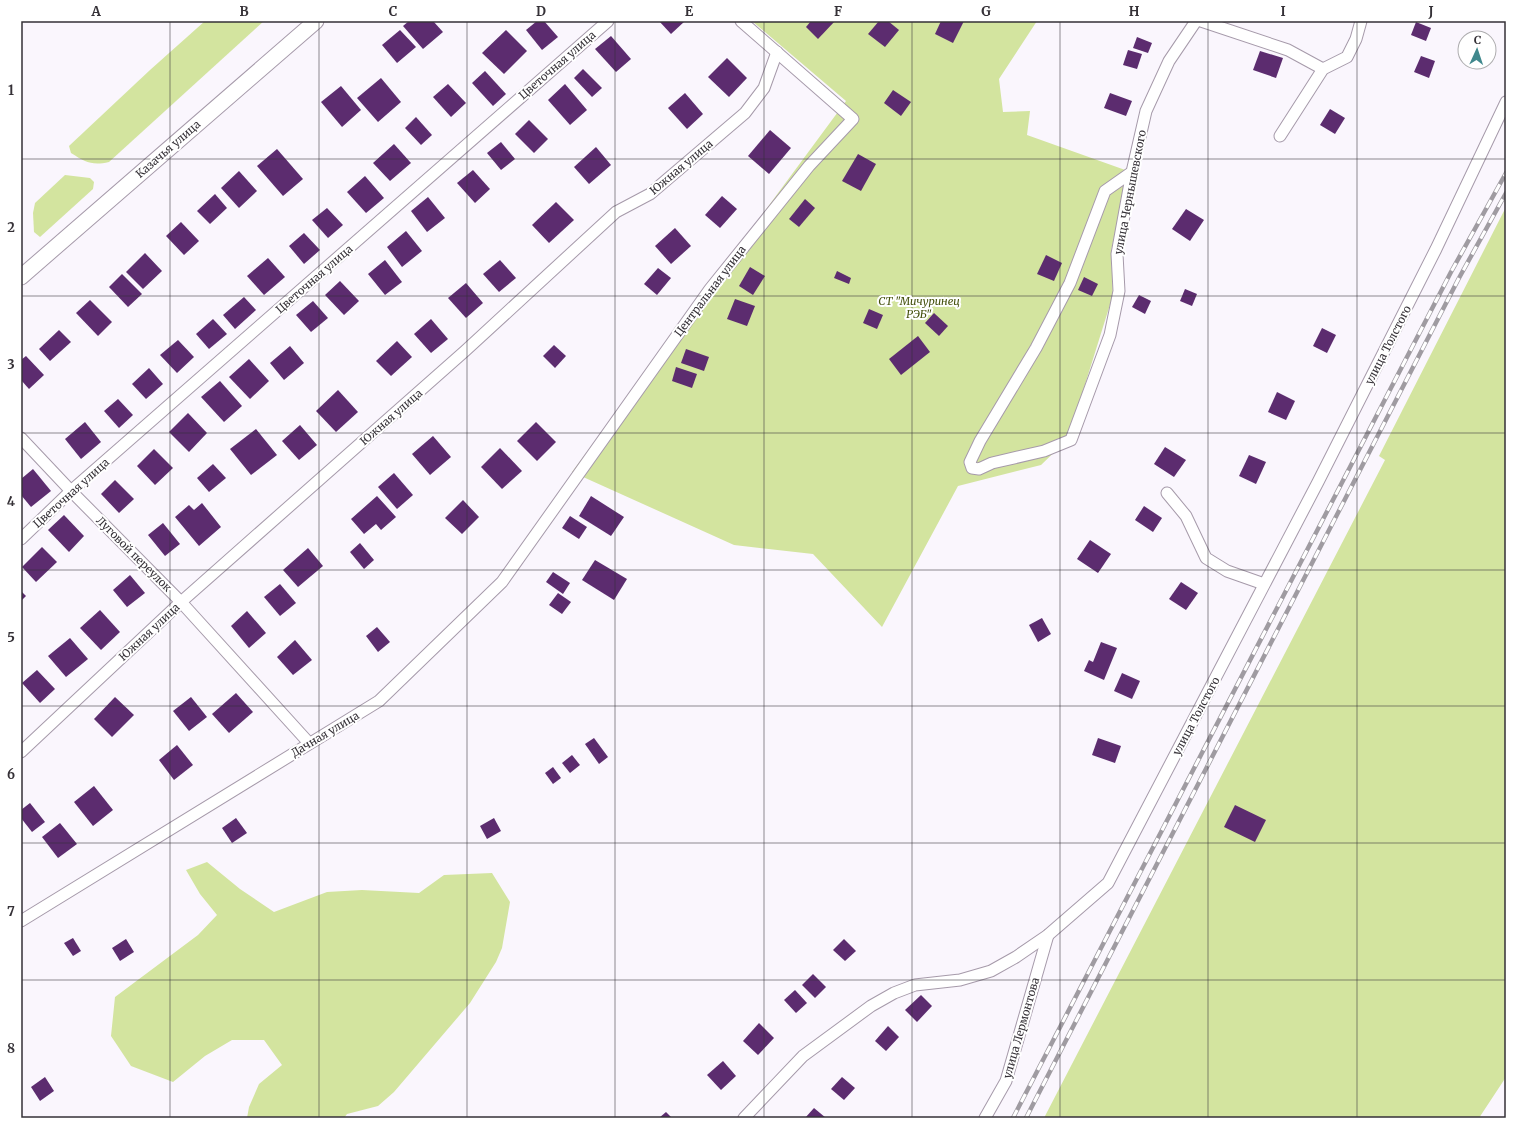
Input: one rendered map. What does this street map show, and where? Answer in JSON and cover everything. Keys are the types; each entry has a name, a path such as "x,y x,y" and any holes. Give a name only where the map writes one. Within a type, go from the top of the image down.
{"main road":[{"name":"Казачья улица","path":"21,277 316,21"}],"street":[{"name":"Цветочная улица","path":"21,538 71,491 608,21"},
{"path":"741,21 777,52"},
{"name":"улица Чернышевского","path":"1132,172 1104,191 1070,282 1036,348 980,441 970,462 972,468 979,469 992,463 1044,452 1072,440 1110,335 1119,291 1117,254 1132,172 1146,111 1170,61 1196,21"},
{"path":"1202,21 1288,50 1323,69"},
{"path":"1280,136 1323,69 1347,57 1356,39 1361,21"},
{"name":"Южная улица","path":"21,752 181,602 465,351 616,212 650,194 745,113 764,88 777,52"},
{"name":"Центральная улица","path":"573,482 710,289 809,166 853,119 777,52"},
{"name":"улица Толстого","path":"744,1118 803,1056 871,1006 894,993 915,985 960,980 991,971 1016,957 1048,934 1108,883 1318,482 1429,263 1506,102"},
{"name":"Луговой переулок","path":"21,438 71,491 181,602 309,743"},
{"name":"Дачная улица","path":"21,921 379,701 502,582 573,482"},
{"path":"1166,492 1186,516 1206,558 1227,571 1264,584"},
{"name":"улица Лермонтова","path":"985,1118 1006,1081 1048,934"}],"green space":[{"path":"205,21 264,21 109,162 98,164 93,163 80,159 71,153 69,146"},
{"name":"СТ \"Мичуринец РЭБ\"","path":"752,21 1037,21 999,79 1003,112 1030,111 1027,135 1128,171 1111,251 1113,295 1068,439 1041,465 958,486 882,627 813,554 734,545 572,472 846,101"},
{"path":"65,175 90,178 94,182 93,189 40,237 34,232 33,213 35,203"},
{"path":"1506,207 1506,1077 1479,1118 1044,1118 1385,460 1379,456"},
{"path":"207,862 240,889 274,912 327,892 362,890 419,893 444,875 492,873 510,902 502,948 496,962 470,1003 394,1092 378,1106 347,1114 344,1118 247,1118 249,1107 259,1084 282,1065 264,1040 232,1040 205,1056 173,1082 131,1066 111,1036 115,997 198,935 217,915 200,894 186,870"}],"building":[{"path":"409,21 433,21 443,32 423,49 403,26"},
{"path":"537,21 544,21 558,37 542,50 526,30"},
{"path":"659,21 685,21 671,34"},
{"path":"811,21 835,21 818,39 806,27"},
{"path":"879,21 888,21 899,30 885,47 868,34"},
{"path":"941,21 964,21 953,43 935,34"},
{"path":"1416,22 1431,28 1426,41 1411,35"},
{"path":"400,30 416,47 397,63 382,45"},
{"path":"506,30 527,51 504,74 482,53"},
{"path":"611,36 631,59 616,72 595,49"},
{"path":"1137,37 1152,43 1148,53 1133,48"},
{"path":"1128,50 1142,54 1137,69 1123,65"},
{"path":"1260,51 1283,58 1276,78 1253,70"},
{"path":"1421,56 1435,61 1429,78 1414,72"},
{"path":"727,58 747,78 729,97 708,77"},
{"path":"583,69 602,88 592,97 574,78"},
{"path":"485,71 506,94 493,106 472,83"},
{"path":"381,78 401,102 378,122 357,98"},
{"path":"448,84 466,103 451,117 433,97"},
{"path":"565,84 587,110 570,125 548,100"},
{"path":"341,86 361,110 342,127 321,102"},
{"path":"893,90 911,102 901,116 884,103"},
{"path":"685,93 703,114 687,129 668,108"},
{"path":"1110,93 1132,101 1126,116 1104,108"},
{"path":"1330,109 1345,118 1335,134 1320,125"},
{"path":"416,117 432,135 421,145 405,128"},
{"path":"529,120 548,139 534,153 515,134"},
{"path":"770,130 791,148 769,174 748,156"},
{"path":"501,142 515,159 501,170 487,153"},
{"path":"394,144 411,163 390,181 373,163"},
{"path":"596,147 611,165 589,184 574,167"},
{"path":"277,149 303,179 283,196 257,166"},
{"path":"858,154 876,164 861,191 842,181"},
{"path":"473,170 490,189 475,203 457,183"},
{"path":"239,171 257,191 239,208 221,188"},
{"path":"365,176 384,198 366,213 347,192"},
{"path":"215,194 227,208 210,224 197,211"},
{"path":"722,196 737,209 720,228 705,215"},
{"path":"428,197 445,218 427,232 411,211"},
{"path":"805,199 815,208 799,227 789,219"},
{"path":"556,202 574,220 549,243 532,225"},
{"path":"327,208 343,225 328,238 312,220"},
{"path":"1186,209 1204,220 1190,241 1172,229"},
{"path":"181,222 199,241 184,255 166,236"},
{"path":"675,228 691,246 671,264 655,246"},
{"path":"406,231 422,251 402,267 387,247"},
{"path":"304,233 320,250 304,264 289,246"},
{"path":"145,253 162,271 143,289 126,272"},
{"path":"1046,255 1062,263 1054,281 1037,274"},
{"path":"268,258 285,277 264,295 247,276"},
{"path":"385,260 402,282 385,295 368,274"},
{"path":"500,260 516,278 499,292 483,274"},
{"path":"750,267 765,276 753,295 739,286"},
{"path":"658,268 671,278 657,295 644,284"},
{"path":"837,271 851,278 849,284 834,278"},
{"path":"122,274 142,294 128,307 109,287"},
{"path":"1084,277 1098,284 1092,296 1078,290"},
{"path":"340,281 359,301 344,315 325,295"},
{"path":"466,283 483,303 466,318 448,298"},
{"path":"1185,289 1197,294 1192,306 1180,301"},
{"path":"1139,295 1151,301 1145,314 1132,307"},
{"path":"244,297 256,310 235,329 223,315"},
{"path":"735,299 755,306 747,326 727,319"},
{"path":"90,300 112,322 98,336 76,313"},
{"path":"313,301 328,318 311,332 296,315"},
{"path":"869,309 883,315 877,329 863,323"},
{"path":"934,313 948,326 939,336 925,323"},
{"path":"213,319 227,334 209,349 196,334"},
{"path":"431,319 448,339 431,353 414,334"},
{"path":"1322,328 1336,335 1327,353 1313,346"},
{"path":"59,330 71,342 50,361 39,349"},
{"path":"918,336 930,352 901,375 889,359"},
{"path":"178,340 194,357 177,373 160,355"},
{"path":"397,341 412,357 391,376 376,361"},
{"path":"554,345 566,356 555,368 543,356"},
{"path":"290,346 304,363 284,380 270,363"},
{"path":"686,349 709,357 704,371 681,363"},
{"path":"26,356 44,375 29,389 21,380 21,360"},
{"path":"249,359 269,381 250,399 229,377"},
{"path":"676,367 697,374 692,388 672,381"},
{"path":"149,368 163,384 146,399 132,384"},
{"path":"220,381 242,406 224,422 201,397"},
{"path":"338,390 358,412 336,432 316,411"},
{"path":"1277,392 1295,401 1286,420 1268,412"},
{"path":"118,399 133,415 119,428 104,411"},
{"path":"188,413 207,433 189,452 169,432"},
{"path":"85,422 101,442 81,459 65,439"},
{"path":"536,422 556,442 537,461 517,441"},
{"path":"300,425 317,445 299,460 282,441"},
{"path":"256,429 277,455 251,475 230,449"},
{"path":"433,436 451,457 430,475 412,454"},
{"path":"1165,447 1186,460 1174,477 1154,464"},
{"path":"500,448 522,471 502,489 481,467"},
{"path":"154,449 173,468 155,485 137,466"},
{"path":"1249,455 1266,462 1256,484 1239,476"},
{"path":"213,464 226,478 209,492 197,478"},
{"path":"33,469 51,491 31,507 21,495 21,479"},
{"path":"394,473 413,495 397,509 378,487"},
{"path":"115,480 134,499 119,513 101,494"},
{"path":"377,496 396,517 381,530 376,524 364,534 351,519"},
{"path":"591,496 624,517 611,536 579,516"},
{"path":"463,500 479,517 462,534 445,518"},
{"path":"202,503 221,527 199,546 175,517 189,505 194,510"},
{"path":"1144,506 1162,518 1153,532 1135,520"},
{"path":"64,515 84,536 69,552 48,530"},
{"path":"570,516 587,527 579,539 562,528"},
{"path":"163,523 180,544 165,556 148,535"},
{"path":"1090,540 1111,554 1098,573 1077,559"},
{"path":"360,543 374,560 364,569 350,552"},
{"path":"42,547 57,562 36,582 22,567"},
{"path":"308,548 323,566 298,587 283,570"},
{"path":"595,560 627,579 614,600 582,580"},
{"path":"553,572 570,583 563,594 546,582"},
{"path":"130,575 145,593 127,607 113,590"},
{"path":"1181,582 1198,593 1186,610 1169,599"},
{"path":"280,584 296,603 280,616 264,597"},
{"path":"21,591 26,596 21,601"},
{"path":"558,593 571,602 562,614 549,605"},
{"path":"100,610 120,632 101,650 80,628"},
{"path":"247,611 266,633 249,648 231,626"},
{"path":"1042,618 1051,634 1038,642 1029,625"},
{"path":"377,627 390,642 378,652 366,636"},
{"path":"70,638 88,659 66,677 48,656"},
{"path":"295,640 312,660 293,675 277,657"},
{"path":"1101,642 1117,648 1104,680 1084,671 1089,660 1093,662"},
{"path":"37,670 55,689 40,703 22,683"},
{"path":"1122,673 1140,681 1132,699 1114,691"},
{"path":"236,693 253,712 229,733 212,714"},
{"path":"115,697 134,715 112,737 94,719"},
{"path":"191,697 207,717 189,731 173,711"},
{"path":"594,738 608,757 599,764 585,744"},
{"path":"1098,738 1121,746 1115,763 1092,755"},
{"path":"177,745 193,765 174,780 159,760"},
{"path":"572,755 580,765 570,773 562,763"},
{"path":"553,767 561,778 553,784 545,773"},
{"path":"94,786 113,810 93,826 74,802"},
{"path":"30,803 45,822 32,832 21,818 21,810"},
{"path":"1235,805 1266,820 1255,842 1224,827"},
{"path":"236,818 247,833 232,843 222,828"},
{"path":"494,818 501,831 487,839 480,826"},
{"path":"60,823 77,844 58,858 42,837"},
{"path":"73,938 81,951 73,956 64,943"},
{"path":"126,939 134,952 120,961 112,948"},
{"path":"844,939 856,951 845,961 833,950"},
{"path":"813,974 826,987 815,998 802,985"},
{"path":"795,990 807,1003 796,1013 784,1000"},
{"path":"921,995 932,1006 917,1022 905,1010"},
{"path":"759,1023 774,1038 758,1055 743,1041"},
{"path":"888,1026 899,1037 886,1051 875,1041"},
{"path":"723,1061 736,1076 721,1090 707,1075"},
{"path":"45,1077 54,1091 40,1101 31,1087"},
{"path":"842,1077 855,1088 844,1100 831,1089"},
{"path":"814,1108 826,1118 805,1118"},
{"path":"666,1112 672,1118 659,1118"}],"railway":[{"path":"1013,1118 1451,272 1506,173"},
{"path":"1026,1118 1459,278 1506,193"}]}
